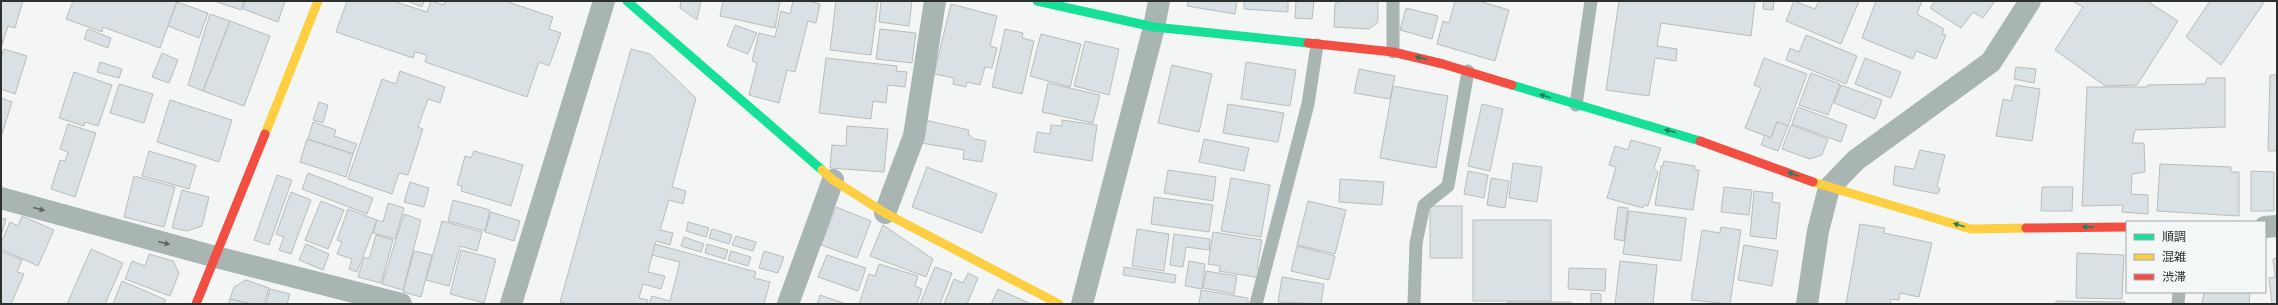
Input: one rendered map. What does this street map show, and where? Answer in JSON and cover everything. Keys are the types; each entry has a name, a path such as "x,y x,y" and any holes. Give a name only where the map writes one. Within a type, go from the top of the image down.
{"street":[{"path":"196,304 318,1"},
{"path":"512,304 604,1"},
{"path":"627,1 833,180 885,213 1059,304"},
{"path":"885,213 914,136 935,1"},
{"path":"1037,1 1154,27 1393,52 1468,71 1576,105 1679,133 1829,188 1971,229 2126,227"},
{"path":"1082,304 1154,27 1159,1"},
{"path":"1807,304 1818,230 1829,188 1856,160 1991,62 2030,1"},
{"path":"788,304 833,180"},
{"path":"1,198 367,300 401,304"},
{"path":"2266,227 2277,226"}],"lane":[{"path":"1393,1 1393,52"},
{"path":"1576,105 1591,1"},
{"path":"1256,304 1308,104 1317,44"},
{"path":"1414,304 1416,243 1424,205 1448,186 1468,71"},
{"path":"2178,304 2179,293"}],"building":[{"path":"1,1 23,1 15,28 8,26 2,45"},
{"path":"73,1 177,1 160,48 103,27 102,32 66,19"},
{"path":"214,1 244,1 241,10"},
{"path":"245,1 285,1 278,22 243,9"},
{"path":"347,1 393,1 427,12 431,1 444,5 445,1 505,1 553,17 549,29 561,33 549,66 539,62 527,97 425,62 427,55 415,52 413,58 336,32"},
{"path":"407,1 424,1 422,7"},
{"path":"681,1 701,1 697,20 680,8"},
{"path":"723,1 780,1 775,28 720,16"},
{"path":"793,1 808,1 820,4 816,23 808,21 795,72 787,70 779,103 749,95 757,63 752,61 759,33 775,37 781,11 790,14"},
{"path":"836,1 878,1 871,55 830,50"},
{"path":"881,1 912,1 909,26 879,22"},
{"path":"1188,1 1237,1 1235,14 1187,6"},
{"path":"1244,1 1288,1 1288,12 1244,9"},
{"path":"1296,1 1314,1 1312,19 1295,18"},
{"path":"1338,1 1378,1 1378,22 1369,29 1334,27 1335,3 1338,3"},
{"path":"1455,1 1479,1 1509,10 1495,61 1437,44 1443,21 1449,23"},
{"path":"1619,1 1755,1 1751,36 1661,23 1657,46 1677,49 1676,61 1655,58 1649,96 1606,90"},
{"path":"1764,1 1774,1 1773,10 1763,9"},
{"path":"1794,1 1815,9 1819,1 1859,1 1841,44 1786,21"},
{"path":"1876,1 1922,1 1917,14 1944,29 1942,34 1946,35 1936,59 1916,51 1913,59 1862,38"},
{"path":"1935,1 1995,1 1983,18 1973,12 1961,28 1930,8"},
{"path":"2072,1 2147,1 2178,21 2137,85 2105,86 2055,50 2083,7"},
{"path":"2210,1 2265,1 2221,65 2186,37"},
{"path":"177,2 208,13 199,38 168,26"},
{"path":"951,4 997,16 990,46 997,48 992,68 985,67 980,85 967,82 966,87 953,84 954,78 934,74"},
{"path":"1406,8 1438,16 1432,39 1400,30"},
{"path":"210,14 230,21 203,91 188,85"},
{"path":"230,21 270,36 244,106 203,91"},
{"path":"735,25 757,33 748,54 727,46"},
{"path":"88,29 111,38 108,48 84,39"},
{"path":"880,29 916,33 912,63 876,59"},
{"path":"1005,29 1023,33 1022,38 1034,41 1022,94 992,87"},
{"path":"1041,34 1081,44 1070,87 1030,76"},
{"path":"1806,35 1857,56 1846,84 1786,60 1790,48 1799,52"},
{"path":"1085,41 1119,49 1109,95 1074,86"},
{"path":"4,49 27,56 15,94 1,89 1,57"},
{"path":"631,49 650,54 696,98 672,187 686,191 683,204 669,200 660,230 673,233 670,245 656,241 648,272 665,276 661,289 643,284 639,298 648,300 647,304 568,304 560,302"},
{"path":"162,53 178,60 169,83 152,77"},
{"path":"826,58 897,66 896,71 907,72 905,87 888,85 886,103 873,101 871,119 819,113"},
{"path":"1764,58 1807,74 1788,126 1777,122 1771,138 1745,128 1761,88 1754,85"},
{"path":"1865,58 1901,72 1891,98 1855,84"},
{"path":"100,62 122,69 119,78 97,72"},
{"path":"1246,62 1296,70 1290,106 1241,99"},
{"path":"1172,65 1212,74 1199,132 1158,123"},
{"path":"2016,67 2036,69 2034,83 2014,79"},
{"path":"1359,69 1395,76 1390,99 1354,93"},
{"path":"400,71 445,87 440,103 428,99 418,127 423,129 408,175 399,173 392,194 348,179 382,79 396,84"},
{"path":"74,72 112,85 98,126 85,122 84,126 59,118"},
{"path":"1811,73 1840,84 1828,115 1799,105"},
{"path":"2270,75 2277,75 2277,151 2268,151"},
{"path":"2207,78 2225,78 2225,127 2135,130 2132,143 2144,143 2145,172 2132,174 2131,194 2148,195 2148,214 2122,212 2123,205 2082,206 2087,87 2147,87 2148,85 2205,84"},
{"path":"1048,83 1100,95 1093,123 1042,112"},
{"path":"119,84 153,94 144,123 110,113"},
{"path":"1841,85 1882,100 1875,119 1834,103"},
{"path":"2015,85 2040,89 2032,141 1996,136 2003,99 2011,101"},
{"path":"1393,86 1448,96 1436,168 1380,158"},
{"path":"1,98 12,102 2,134 1,133"},
{"path":"170,100 232,120 219,162 157,142"},
{"path":"319,102 328,105 323,123 313,120"},
{"path":"1228,104 1284,113 1278,142 1223,133"},
{"path":"1482,104 1503,109 1490,171 1468,166"},
{"path":"1798,107 1847,125 1841,142 1792,124"},
{"path":"925,120 969,130 968,134 974,139 986,141 982,162 963,159 964,150 921,143"},
{"path":"1062,120 1097,125 1092,161 1034,152 1037,132 1050,134 1051,125 1062,126"},
{"path":"313,122 336,130 334,136 357,144 353,154 308,139"},
{"path":"1777,122 1788,126 1778,151 1761,145 1765,135 1771,138"},
{"path":"68,124 96,133 75,197 51,189 60,160 65,161 68,152 60,149"},
{"path":"1791,125 1828,139 1822,155 1810,159 1782,149"},
{"path":"847,126 888,129 884,172 830,168 832,145 846,146"},
{"path":"307,139 353,154 346,177 300,162"},
{"path":"1204,139 1249,148 1244,171 1199,162"},
{"path":"1631,140 1661,148 1654,168 1658,172 1648,206 1644,205 1643,208 1607,198 1616,167 1609,165 1615,146 1628,150"},
{"path":"1920,150 1945,155 1937,186 1940,189 1938,194 1893,185 1895,166 1914,169"},
{"path":"149,151 196,165 189,189 142,176"},
{"path":"474,151 523,165 511,206 461,191 462,186 457,185 465,156 471,158"},
{"path":"1664,161 1695,166 1694,170 1699,170 1693,210 1655,205 1661,166 1663,166"},
{"path":"1513,163 1542,167 1537,202 1509,198"},
{"path":"2160,164 2231,167 2231,172 2239,172 2239,216 2157,211"},
{"path":"927,167 997,194 982,233 912,207"},
{"path":"1168,170 1216,177 1213,201 1164,193"},
{"path":"1468,171 1488,175 1484,198 1464,194"},
{"path":"2251,171 2274,172 2274,211 2251,211"},
{"path":"308,173 373,198 367,214 302,189"},
{"path":"277,175 292,180 269,245 254,240"},
{"path":"134,176 175,187 164,227 124,217"},
{"path":"1231,178 1270,185 1261,237 1221,231"},
{"path":"1491,178 1509,181 1505,208 1487,205"},
{"path":"1340,179 1384,182 1382,205 1339,202"},
{"path":"410,182 429,188 424,207 404,202"},
{"path":"1724,187 1752,190 1749,215 1721,212"},
{"path":"2042,187 2073,187 2072,211 2041,211"},
{"path":"182,190 209,197 202,226 187,231 172,228"},
{"path":"1754,191 1773,193 1772,202 1780,203 1776,239 1750,236"},
{"path":"291,192 311,200 291,254 279,250 284,237 276,234"},
{"path":"1154,197 1213,205 1209,232 1151,224"},
{"path":"453,200 490,210 485,231 448,221"},
{"path":"321,201 344,210 328,249 305,240"},
{"path":"1308,201 1346,210 1335,254 1297,245"},
{"path":"388,203 404,208 395,239 373,233 377,220 383,222"},
{"path":"1430,206 1462,206 1462,258 1430,258"},
{"path":"836,207 871,221 857,258 821,245"},
{"path":"1618,207 1628,208 1624,241 1614,239"},
{"path":"348,209 377,220 357,272 349,269 352,259 337,254 342,242 337,240"},
{"path":"1629,211 1686,218 1681,261 1623,254"},
{"path":"491,212 520,221 514,241 485,232"},
{"path":"404,214 421,220 403,290 382,284"},
{"path":"22,216 54,230 38,266 1,249 1,243 10,222 18,226"},
{"path":"1,218 6,219 1,236"},
{"path":"1473,220 1551,220 1551,301 1473,301"},
{"path":"442,221 482,232 477,251 460,246 449,286 426,280"},
{"path":"688,222 709,228 706,237 686,231"},
{"path":"1860,224 1885,228 1884,233 1932,243 1919,297 1900,293 1899,300 1891,299 1890,304 1846,304"},
{"path":"883,225 933,259 926,277 870,256"},
{"path":"1721,227 1741,230 1730,304 1691,300 1702,230 1720,233"},
{"path":"712,229 732,235 729,244 709,238"},
{"path":"1137,229 1169,234 1164,271 1132,266"},
{"path":"1213,232 1262,240 1257,268 1261,269 1260,278 1219,271 1220,266 1208,264"},
{"path":"1174,234 1210,239 1209,250 1186,247 1183,267 1170,265"},
{"path":"376,235 393,240 381,283 358,277 364,257 369,259"},
{"path":"736,236 756,242 753,251 732,245"},
{"path":"684,237 704,244 701,252 681,246"},
{"path":"306,244 329,254 323,270 299,260"},
{"path":"655,244 756,272 754,278 770,282 764,304 649,304 652,296 670,301 680,262 652,255"},
{"path":"707,244 728,250 725,259 705,253"},
{"path":"1744,245 1778,251 1772,286 1738,280"},
{"path":"1297,246 1335,256 1329,280 1291,271"},
{"path":"91,249 123,263 105,304 67,304"},
{"path":"461,250 496,259 484,303 450,294"},
{"path":"1,251 22,260 17,272 24,274 11,304 1,304"},
{"path":"414,251 432,255 421,297 403,292"},
{"path":"731,251 751,257 748,266 728,260"},
{"path":"764,251 784,257 778,273 759,268"},
{"path":"2077,253 2124,255 2122,299 2076,298"},
{"path":"149,254 173,261 179,273 170,296 125,279 132,261 145,266"},
{"path":"827,255 866,268 858,291 818,277"},
{"path":"2277,258 2277,304 2272,304 2269,278 2275,277 2273,259"},
{"path":"1189,261 1205,264 1202,289 1185,286"},
{"path":"1620,261 1657,265 1653,304 1615,304"},
{"path":"879,264 918,276 915,286 922,289 917,304 859,304 869,274 875,276"},
{"path":"935,267 952,273 940,304 920,304"},
{"path":"1124,267 1176,275 1175,283 1123,275"},
{"path":"1569,268 1606,269 1605,291 1568,289"},
{"path":"1206,271 1237,276 1234,294 1203,288"},
{"path":"968,273 978,278 967,304 944,304 954,279 963,283"},
{"path":"1282,277 1324,284 1321,304 1278,302"},
{"path":"246,280 269,288 264,304 251,304 230,299 234,287"},
{"path":"122,281 166,300 164,304 113,304"},
{"path":"270,289 290,294 287,304 266,304"},
{"path":"998,289 1031,304 991,304"},
{"path":"1201,290 1248,298 1248,304 1199,304"},
{"path":"1591,293 1601,294 1601,304 1591,304"},
{"path":"2204,293 2250,293 2249,304 2202,304"},
{"path":"820,295 846,304 817,304"},
{"path":"230,299 251,304 228,304"},
{"path":"2056,301 2125,302 2125,304 2056,304"},
{"path":"1507,302 1571,302 1571,304 1507,304"}],"traffic: fast":[{"path":"627,1 822,170"},
{"path":"1037,1 1154,27 1308,43"},
{"path":"1512,85 1700,141"}],"traffic: slow":[{"path":"265,134 318,1"},
{"path":"822,170 833,180 885,213 1059,304"},
{"path":"1813,182 1971,229 2026,228"}],"traffic: jam":[{"path":"1308,43 1393,52 1443,64 1512,85"},
{"path":"196,304 265,134"},
{"path":"1700,141 1813,182"},
{"path":"2026,228 2126,227"}]}
